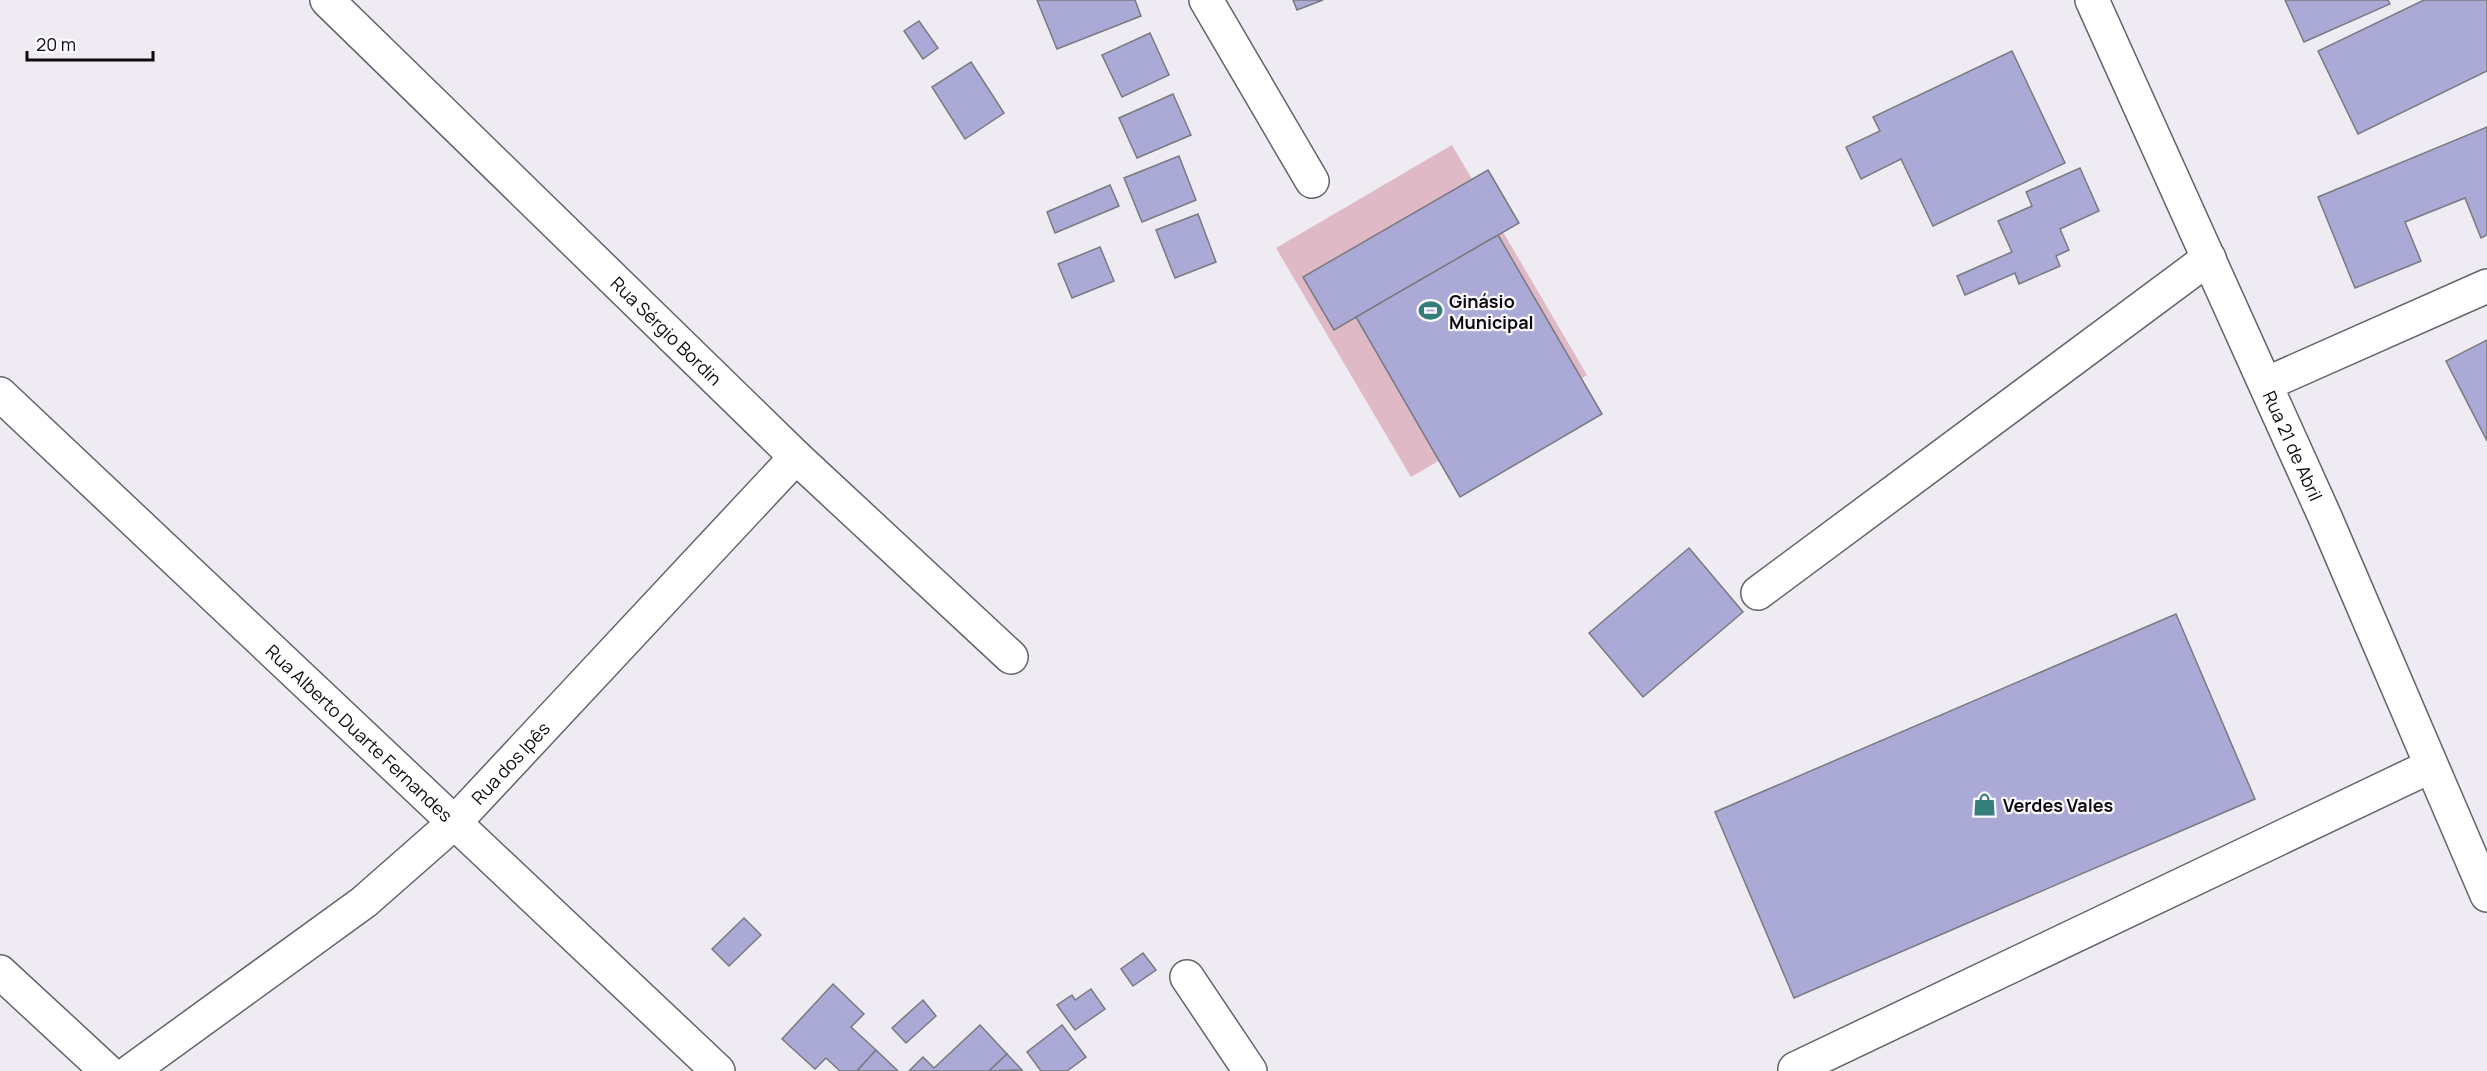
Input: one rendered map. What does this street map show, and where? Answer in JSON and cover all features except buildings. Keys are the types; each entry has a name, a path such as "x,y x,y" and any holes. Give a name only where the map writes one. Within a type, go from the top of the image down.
{"street":[{"name":"Rua Sérgio Bordin","path":"327,0 796,457 1011,657"},
{"path":"1206,0 1312,181"},
{"name":"Rua 21 de Abril","path":"2092,0 2266,384 2487,895"},
{"path":"1758,593 2209,258"},
{"path":"2266,384 2487,286"},
{"name":"Rua Alberto Duarte Fernandes","path":"0,394 718,1071"},
{"name":"Rua dos Ipês","path":"131,1071 364,902 455,822 796,457"},
{"path":"1795,1069 2431,766"},
{"path":"0,972 107,1071"},
{"path":"1187,978 1250,1071"}],"shaded area":[{"name":"Ginásio Municipal","path":"1452,145 1587,375 1411,477 1276,248"}],"place":[{"name":"Ginásio Municipal","path":"1431,311"},
{"name":"Verdes Vales","path":"1985,805"}]}
